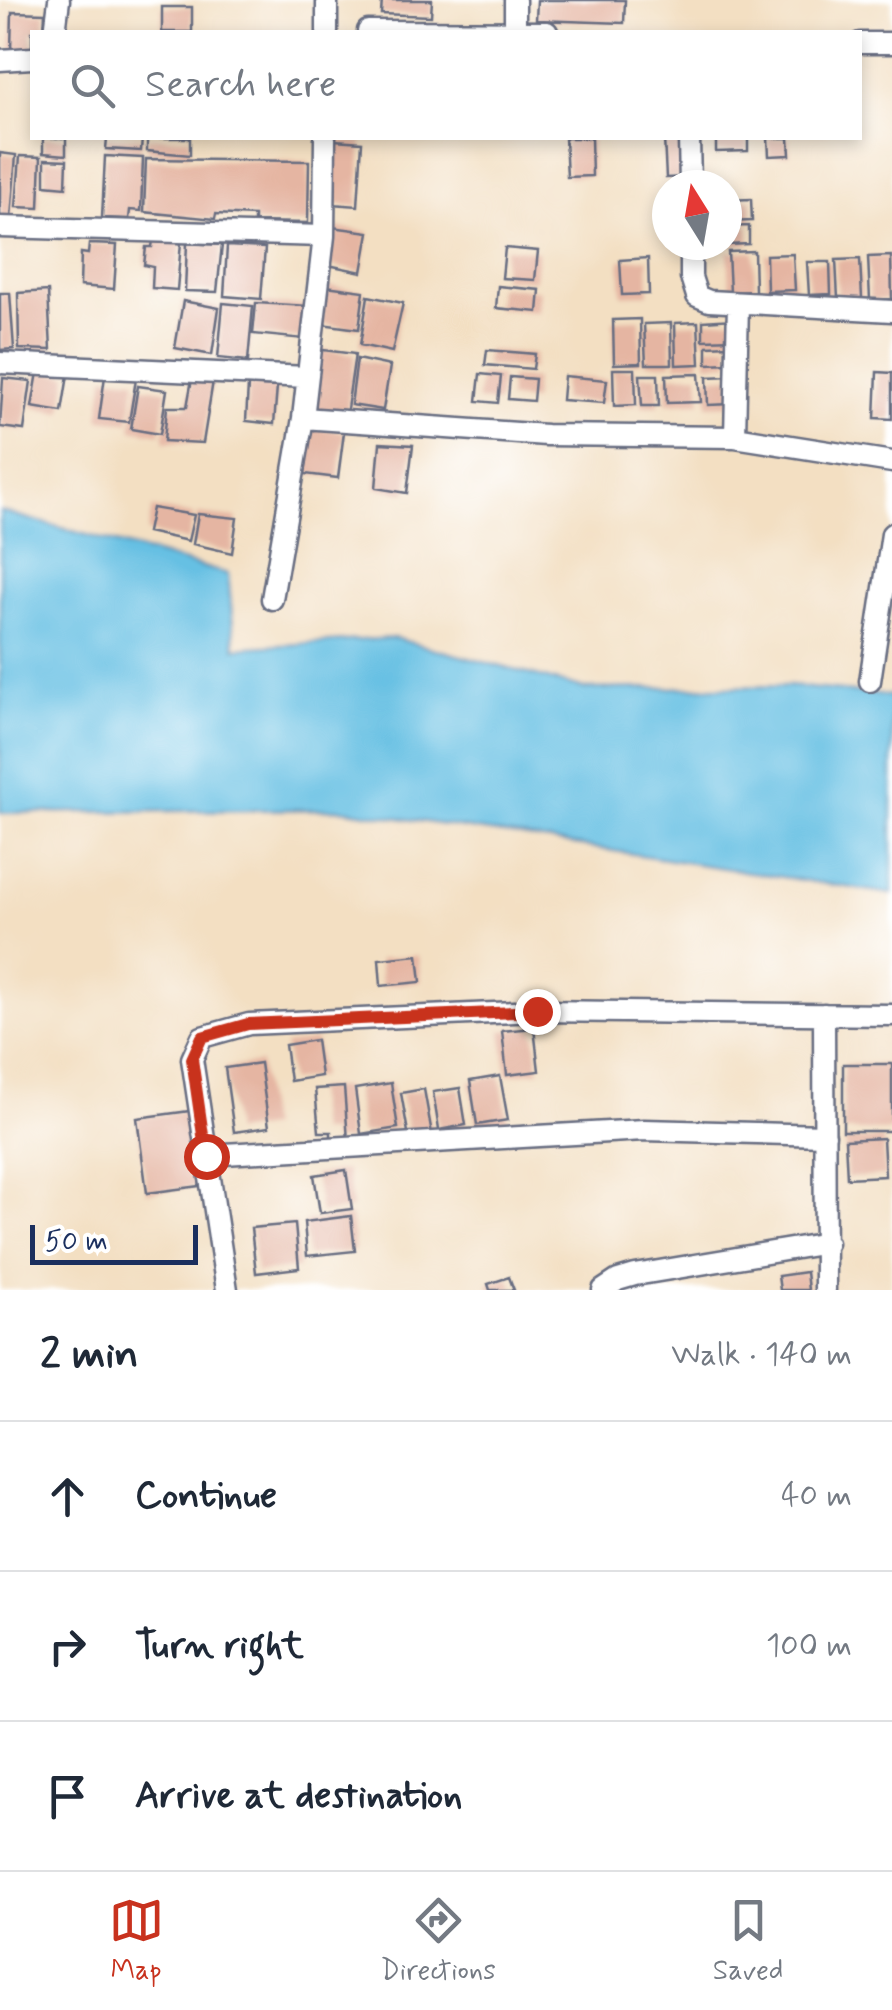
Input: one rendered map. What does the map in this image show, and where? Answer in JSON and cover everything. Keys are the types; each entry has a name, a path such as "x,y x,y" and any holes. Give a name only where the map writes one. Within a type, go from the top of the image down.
{"street":[{"path":"55,30 59,0"},
{"path":"327,30 328,0"},
{"path":"368,30 515,30 515,0"},
{"path":"862,43 892,43"},
{"path":"0,60 30,58"},
{"path":"272,600 308,377 324,236 325,140"},
{"path":"689,140 690,170"},
{"path":"0,227 324,236"},
{"path":"691,260 697,296 738,303 892,311"},
{"path":"734,437 738,303"},
{"path":"0,363 308,377"},
{"path":"303,418 546,435 734,437 892,462"},
{"path":"870,681 892,534"},
{"path":"226,1290 192,1059 202,1037 224,1028 537,1011 892,1016"},
{"path":"824,1014 825,1290"},
{"path":"206,1156 644,1130 825,1135"},
{"path":"604,1290 618,1280 635,1276 827,1243"}],"water":[{"path":"0,511 228,574 235,648 394,638 585,689 790,686 892,696 892,894 341,809 0,813"}],"building":[{"path":"382,0 432,0 431,16 381,14"},
{"path":"537,0 625,0 624,23 536,20"},
{"path":"162,7 192,7 192,30 162,30"},
{"path":"12,12 45,13 44,30 30,30 30,51 11,50"},
{"path":"43,140 66,140 66,155 43,153"},
{"path":"107,140 142,140 141,151 106,149"},
{"path":"147,140 190,140 190,155 147,151"},
{"path":"334,140 362,142 358,206 332,204"},
{"path":"565,140 591,140 592,176 567,177"},
{"path":"664,140 685,140 687,170 666,170"},
{"path":"716,140 748,140 748,151 716,152"},
{"path":"768,140 789,140 790,155 769,156"},
{"path":"0,153 16,155 11,218 0,218"},
{"path":"20,156 41,157 39,208 16,207"},
{"path":"105,156 143,158 141,211 130,210 129,219 102,218"},
{"path":"45,159 67,160 66,187 45,185"},
{"path":"146,159 309,161 308,223 254,222 254,216 216,214 215,219 144,212"},
{"path":"742,199 751,199 752,221 742,221"},
{"path":"742,226 749,226 749,244 742,244"},
{"path":"332,227 369,232 362,272 328,265"},
{"path":"153,241 181,242 177,290 152,288 153,267 144,265 146,247 152,247"},
{"path":"187,243 222,245 217,292 185,291"},
{"path":"89,244 117,245 114,289 80,286 81,253 88,254"},
{"path":"227,246 265,248 261,299 224,296"},
{"path":"505,248 538,251 535,280 502,278"},
{"path":"742,251 754,251 755,291 730,292 728,260 742,260"},
{"path":"793,254 795,290 767,291 766,255"},
{"path":"891,256 892,299 870,300 868,257"},
{"path":"648,258 649,294 622,295 620,260"},
{"path":"860,259 862,298 838,299 836,260"},
{"path":"807,262 830,262 831,294 809,295"},
{"path":"326,286 364,291 359,329 321,324"},
{"path":"498,286 540,290 538,312 496,308"},
{"path":"48,291 51,350 19,349 18,293"},
{"path":"0,293 10,293 14,349 0,350"},
{"path":"368,296 403,303 392,352 360,345"},
{"path":"183,301 219,308 212,355 175,348"},
{"path":"223,303 253,306 248,361 218,358"},
{"path":"256,303 308,306 304,339 253,334"},
{"path":"640,319 641,363 614,364 613,320"},
{"path":"734,319 735,339 703,340 703,321"},
{"path":"698,322 700,364 676,365 675,323"},
{"path":"671,323 672,364 646,364 644,324"},
{"path":"729,345 729,363 707,364 707,346"},
{"path":"315,349 355,354 346,416 308,411"},
{"path":"487,350 535,354 533,369 485,365"},
{"path":"357,359 390,366 383,410 351,405"},
{"path":"613,369 635,369 636,405 614,406"},
{"path":"38,372 68,375 62,412 32,407"},
{"path":"877,372 892,373 892,419 875,418"},
{"path":"480,374 501,376 498,403 477,401"},
{"path":"699,374 701,402 667,403 666,375"},
{"path":"640,375 658,375 659,406 642,406"},
{"path":"105,376 136,379 129,422 99,419"},
{"path":"564,376 607,380 604,403 562,400"},
{"path":"731,376 732,404 708,405 707,377"},
{"path":"510,377 535,379 533,401 508,399"},
{"path":"3,378 31,381 24,430 0,427"},
{"path":"192,379 213,381 203,443 164,441 167,407 187,407"},
{"path":"248,385 277,387 274,424 246,421"},
{"path":"138,386 167,390 160,434 131,429"},
{"path":"310,427 344,432 338,478 305,474"},
{"path":"380,443 413,445 407,493 376,488"},
{"path":"152,508 194,515 188,541 147,532"},
{"path":"198,514 237,518 232,553 193,544"},
{"path":"418,955 421,982 381,986 379,959"},
{"path":"534,1028 539,1071 507,1075 502,1031"},
{"path":"316,1040 321,1076 290,1081 285,1045"},
{"path":"260,1063 269,1127 234,1132 225,1068"},
{"path":"843,1064 892,1064 892,1131 843,1131"},
{"path":"500,1076 508,1120 477,1125 470,1081"},
{"path":"391,1083 398,1128 361,1134 355,1089"},
{"path":"344,1087 348,1140 331,1141 331,1132 319,1132 315,1089"},
{"path":"460,1088 466,1125 439,1130 433,1092"},
{"path":"424,1089 432,1134 409,1138 401,1093"},
{"path":"190,1111 200,1186 147,1193 137,1118"},
{"path":"883,1138 885,1176 847,1178 845,1140"},
{"path":"346,1170 352,1209 320,1213 314,1175"},
{"path":"351,1216 355,1251 307,1256 304,1222"},
{"path":"295,1224 299,1268 256,1273 251,1228"},
{"path":"806,1272 808,1290 780,1290 778,1276"},
{"path":"509,1277 514,1290 490,1290 488,1284"}],"route":[{"path":"206,1156 192,1059 202,1037 248,1024 537,1011"}]}
